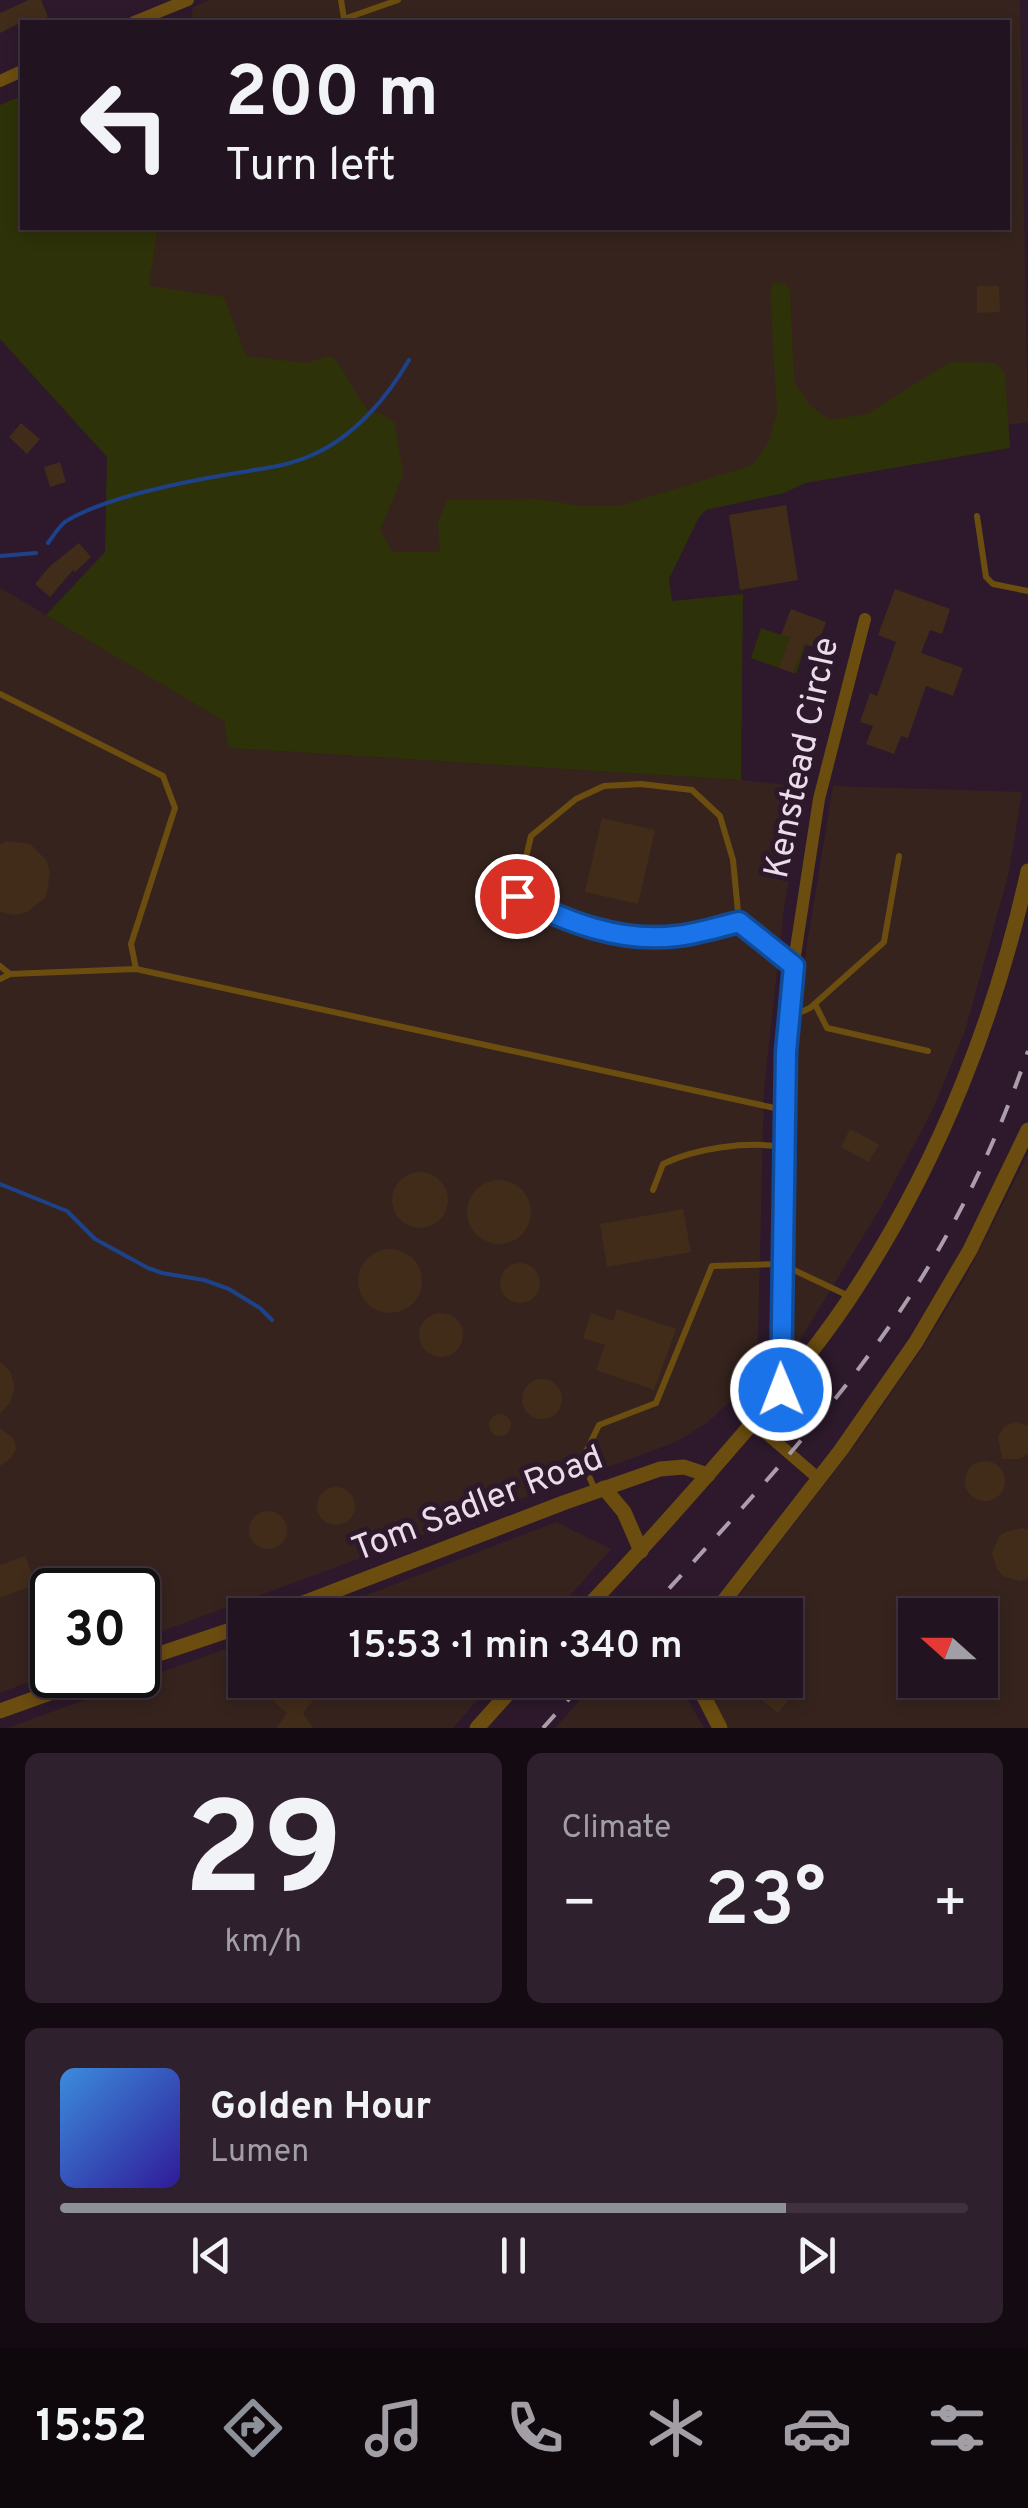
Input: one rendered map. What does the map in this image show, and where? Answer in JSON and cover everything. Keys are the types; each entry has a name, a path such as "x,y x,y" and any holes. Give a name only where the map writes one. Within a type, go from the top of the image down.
{"street":[{"path":"139,20 188,0"},
{"name":"Kenstead Circle","path":"781,1390 788,1018 819,799 865,619"},
{"path":"596,1598 781,1390 851,1297 906,1204 962,1083 1000,978 1028,871"},
{"path":"726,1598 871,1408 942,1298 970,1250 1028,1130"},
{"path":"753,1422 818,1478"},
{"name":"Tom Sadler Road","path":"316,1598 600,1489 676,1466 708,1475"},
{"path":"600,1489 624,1512 641,1551"},
{"path":"160,1654 228,1631"},
{"path":"0,1711 36,1698"},
{"path":"478,1728 504,1698"},
{"path":"704,1698 720,1728"}],"lane":[{"path":"341,0 344,19 398,0"},
{"path":"977,516 986,577 993,584 1028,591"},
{"path":"0,694 163,776 175,808 131,944 136,970"},
{"path":"739,922 679,936 638,938 563,920 517,896 531,836 576,800 604,786 641,784 692,790 720,816 734,860 739,922 794,966"},
{"path":"788,1018 815,1004 884,942 900,856"},
{"path":"0,966 10,974"},
{"path":"0,979 10,974 136,970 785,1111"},
{"path":"815,1004 827,1028 928,1051"},
{"path":"653,1190 662,1164 680,1156 766,1144 784,1148"},
{"path":"600,1489 582,1460 599,1425 656,1403 712,1266 782,1264 851,1297"}],"shaded area":[{"path":"210,0 1020,0 1028,422 802,458 496,550 282,554 224,721 228,748 805,787 784,908 764,1088 757,1376 707,1423 676,1442 252,1598 228,1598 228,1607 160,1632 160,1568 30,1568 30,1681 0,1693 0,588 131,665 147,298 158,230 1010,230 1010,20 190,20 193,7"},
{"path":"833,786 1022,792 1009,872 965,1031 932,1111 881,1207 792,1353 797,1032"},
{"path":"1028,1155 1028,1728 729,1728 713,1698 803,1698 803,1598 737,1598 860,1438 964,1280"},
{"path":"556,1522 611,1549 568,1598 359,1598"},
{"path":"228,1648 228,1698 479,1698 453,1728 7,1728 90,1698 160,1698 160,1673"},
{"path":"582,1698 687,1698 704,1728 555,1728"}],"green space":[{"path":"20,97 20,230 158,230 149,286 224,297 246,356 306,363 331,356 370,412 381,413 395,423 403,475 380,530 392,552 440,551 438,522 447,500 537,499 581,506 619,506 753,465 769,441 777,412 770,294 773,282 785,284 790,290 794,382 809,404 829,420 867,414 950,362 995,363 1005,373 1010,448 805,483 784,493 706,510 699,517 669,579 672,601 743,594 741,780 228,748 224,721 46,615 105,552 107,457 0,339 0,105"},
{"path":"761,628 806,644 796,674 751,658"}],"building":[{"path":"29,0 41,0 48,17 20,20 0,33 0,13"},
{"path":"977,286 999,286 1000,312 977,313"},
{"path":"21,423 40,439 27,454 9,437"},
{"path":"60,462 66,482 50,487 44,467"},
{"path":"786,505 798,580 740,590 729,515"},
{"path":"79,543 91,557 73,570 50,597 35,584"},
{"path":"895,589 950,609 942,634 930,630 921,653 963,668 953,696 926,686 908,738 901,736 894,754 866,744 873,726 860,722 870,693 877,696 896,642 878,635"},
{"path":"791,609 826,622 817,648 804,644 793,673 779,668 790,638 781,635"},
{"path":"602,818 655,830 638,904 585,892"},
{"path":"0,844 30,844 47,861 50,873 46,897 27,912 15,915 0,912"},
{"path":"850,1129 879,1144 869,1162 841,1147"},
{"path":"420,1172 440,1180 448,1200 440,1220 420,1228 400,1220 392,1200 400,1180"},
{"path":"499,1180 522,1189 531,1212 522,1235 499,1244 476,1235 467,1212 476,1189"},
{"path":"683,1209 691,1252 607,1267 600,1224"},
{"path":"390,1249 413,1258 422,1281 413,1304 390,1313 367,1304 358,1281 367,1258"},
{"path":"520,1263 534,1269 540,1283 534,1297 520,1303 506,1297 500,1283 506,1269"},
{"path":"617,1309 676,1329 654,1390 596,1370 605,1345 583,1338 591,1313 613,1321"},
{"path":"441,1313 456,1320 463,1335 456,1350 441,1357 426,1350 419,1335 426,1320"},
{"path":"0,1362 10,1371 15,1387 10,1403 0,1413"},
{"path":"542,1379 556,1385 562,1399 556,1413 542,1419 528,1413 522,1399 528,1385"},
{"path":"496,1414 504,1414 511,1425 504,1436 496,1436 489,1429 489,1421"},
{"path":"1016,1422 1028,1426 1028,1454 1019,1459 1002,1459 998,1436 1005,1426"},
{"path":"0,1428 14,1439 16,1449 0,1466"},
{"path":"985,1461 999,1467 1005,1481 999,1495 985,1501 971,1495 965,1481 971,1467"},
{"path":"336,1487 350,1492 355,1506 350,1520 336,1525 322,1520 317,1506 322,1492"},
{"path":"268,1511 281,1517 287,1530 281,1543 268,1549 255,1543 249,1530 255,1517"},
{"path":"1028,1530 1028,1579 1020,1581 1003,1576 992,1553 1005,1532"},
{"path":"25,1556 30,1586 0,1598 0,1565"},
{"path":"273,1698 315,1698 303,1713 313,1728 276,1728 287,1713"},
{"path":"764,1698 790,1698 778,1713"}],"waterway":[{"path":"48,543 65,522 104,504 169,486 282,465 327,447 368,415 409,360"},
{"path":"0,556 36,553"},
{"path":"0,1184 67,1211 95,1239 148,1268 229,1289 272,1320"}],"railway":[{"path":"660,1598 804,1437 912,1293 969,1192 1028,1051"},
{"path":"543,1728 570,1698"}],"route":[{"path":"517,896 563,920 638,938 679,936 739,922 794,966 786,1052 781,1390"}]}
